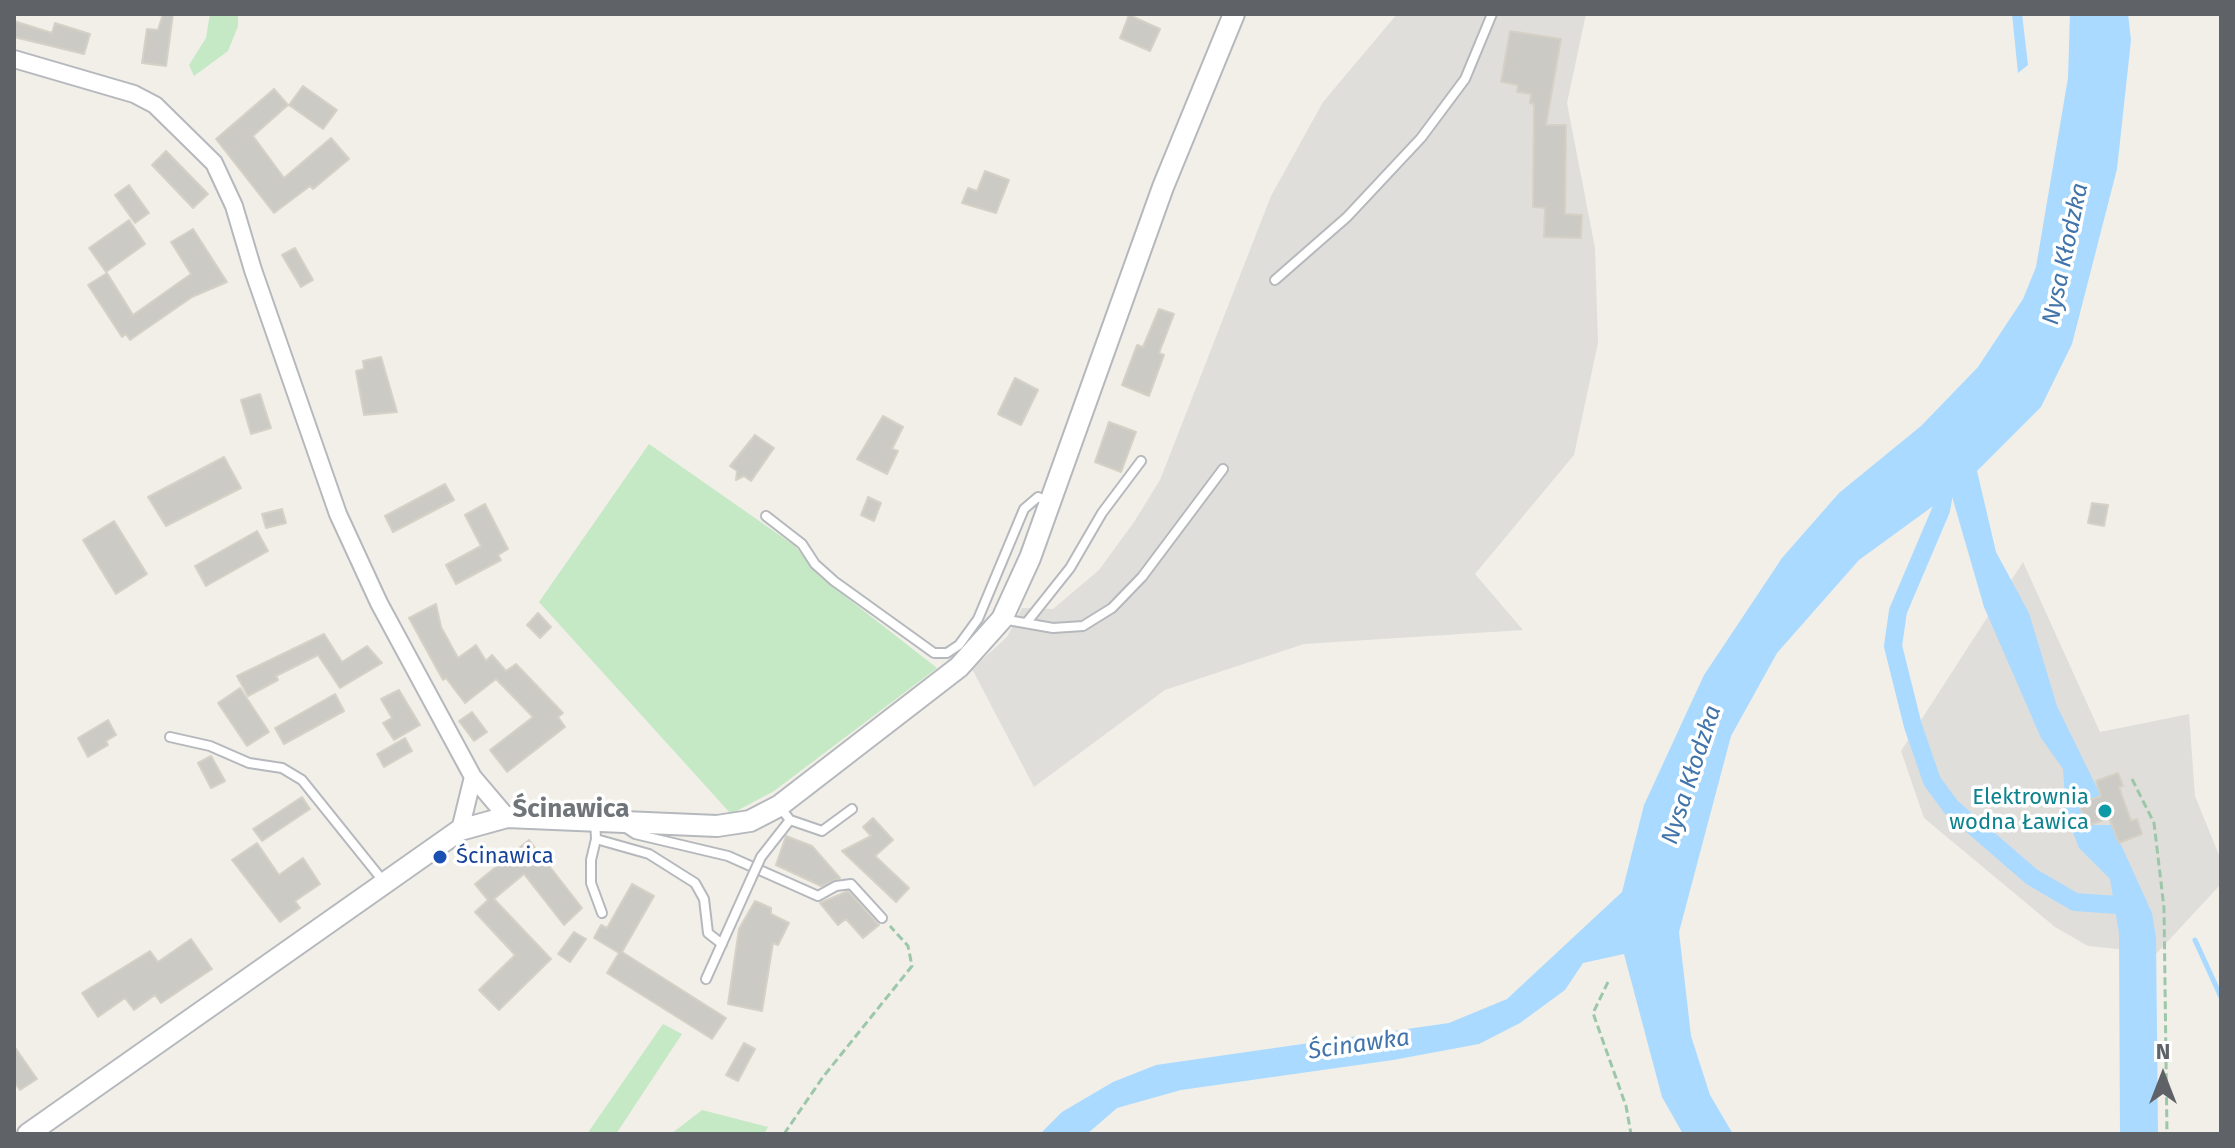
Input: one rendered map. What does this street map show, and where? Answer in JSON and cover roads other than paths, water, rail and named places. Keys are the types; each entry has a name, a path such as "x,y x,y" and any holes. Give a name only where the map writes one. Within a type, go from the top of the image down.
{"street":[{"path":"28,1134 460,830 507,817 602,827 717,826 785,813 959,667 1002,619 1030,558 1163,187 1234,14"},
{"path":"14,59 134,94 155,105 214,163 234,206 253,270 338,514 379,603 473,777 507,817"},
{"path":"460,830 473,777"}],"lane":[{"path":"1275,280 1347,217 1421,138 1465,79 1492,14"},
{"path":"1027,622 1070,568 1102,513 1141,461"},
{"path":"1002,619 1053,628 1083,626 1112,608 1142,577 1223,469"},
{"path":"766,516 802,544 815,564 834,581 934,653 947,653 959,645 978,619 1024,509 1038,497 1049,501"},
{"path":"170,737 210,746 249,763 282,768 302,780 385,882"},
{"path":"706,979 761,857 785,813 822,831 852,809"},
{"path":"602,827 695,883 704,899 708,933 722,944"},
{"path":"602,827 591,860 591,883 602,913"},
{"path":"602,827 728,856 818,896 836,886 851,884 882,918"}],"water":[{"path":"2012,14 2022,14 2028,65 2018,73"},
{"path":"2070,14 2128,14 2131,40 2117,169 2072,344 2041,407 1977,471 1996,552 2029,613 2057,706 2101,796 2080,804 2087,825 2112,825 2152,913 2156,937 2158,1134 2120,1134 2119,933 2110,879 2079,848 2066,814 2063,769 2041,738 1984,607 1951,493 1859,560 1777,653 1731,736 1679,932 1691,1036 1710,1095 1733,1134 1683,1134 1662,1097 1624,954 1583,963 1565,990 1520,1023 1479,1044 1393,1060 1181,1090 1117,1108 1087,1134 1040,1134 1062,1112 1113,1082 1156,1065 1449,1023 1507,999 1622,892 1644,805 1704,675 1782,558 1839,493 1921,426 1978,367 2023,299 2036,267 2068,78"}],"waterway":[{"path":"1947,477 1941,510 1898,611 1893,646 1913,726 1932,781 1951,807 2032,877 2075,902 2132,906"},
{"path":"2195,940 2221,997"}],"place":[{"name":"Elektrownia wodna Ławica","path":"2105,811"},
{"name":"Ścinawica","path":"440,857"}],"district":[{"name":"Ścinawica","path":"571,810"}],"water label":[{"name":"Nysa Kłodzka","path":"2066,254"},
{"name":"Nysa Kłodzka","path":"1692,775"},
{"name":"Ścinawka","path":"1359,1045"}]}
